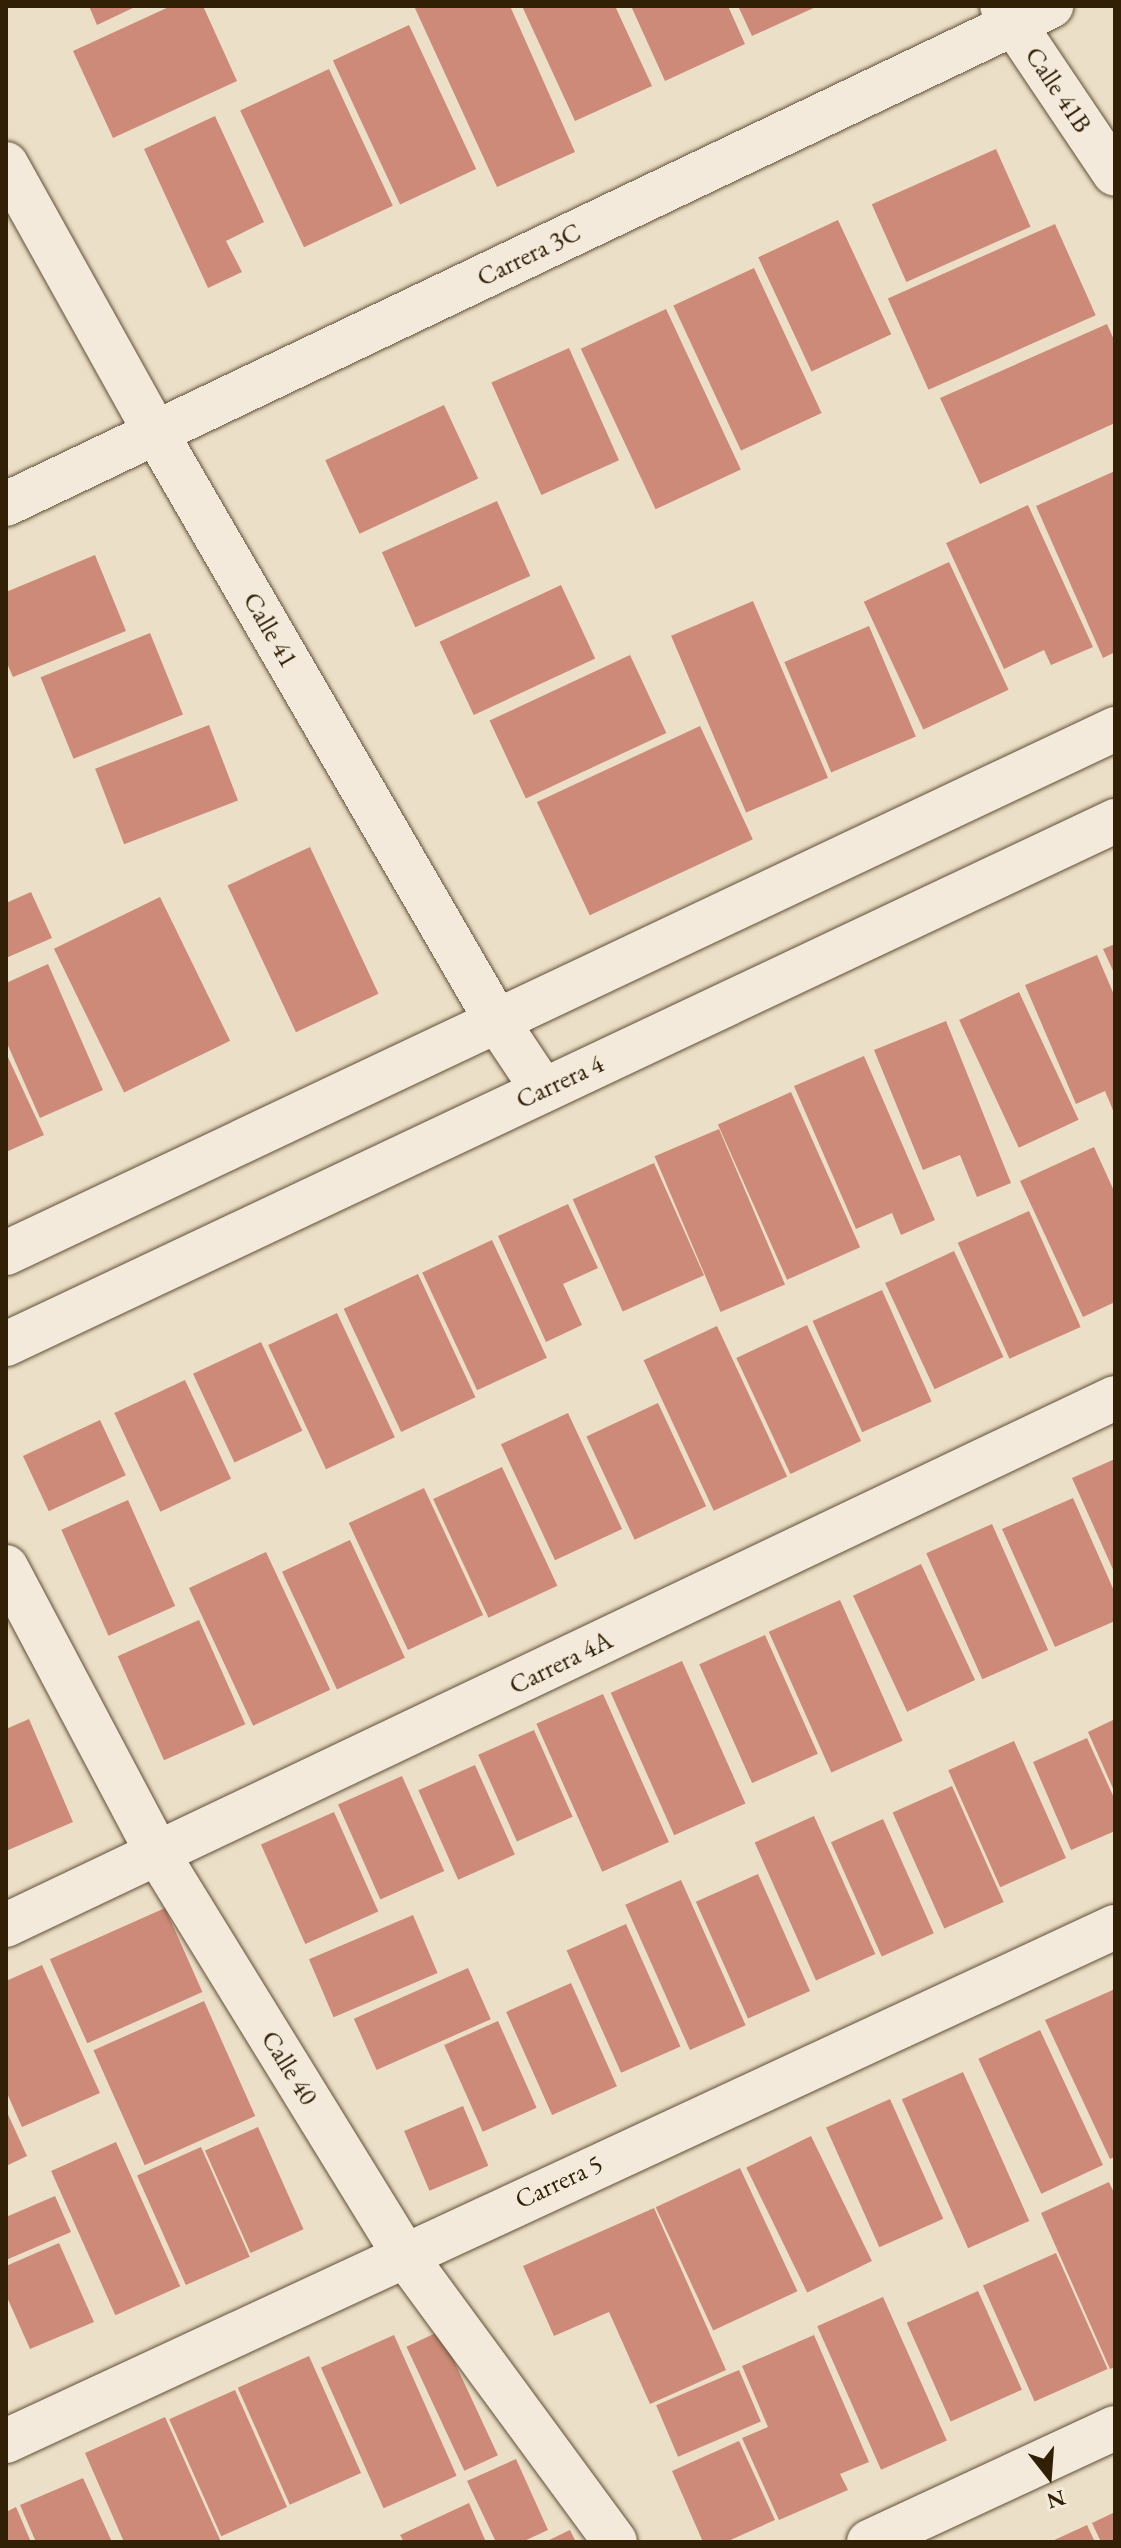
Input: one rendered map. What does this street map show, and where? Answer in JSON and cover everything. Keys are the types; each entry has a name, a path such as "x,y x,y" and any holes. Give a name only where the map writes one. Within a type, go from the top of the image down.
{"street":[{"name":"Calle 41B","path":"1022,12 1115,174"},
{"name":"Carrera 3C","path":"6,504 1022,12"},
{"name":"Calle 41","path":"6,164 156,433 495,1018 543,1090"},
{"path":"6,1253 495,1018 1115,729"},
{"name":"Carrera 4","path":"6,1344 1115,821"},
{"name":"Carrera 4A","path":"6,1925 159,1856 1115,1398"},
{"name":"Calle 40","path":"6,1567 159,1856 403,2253 615,2542"},
{"name":"Carrera 5","path":"6,2441 403,2253 1115,1927"},
{"path":"869,2542 1115,2428"}],"building":[{"path":"89,6 137,6 97,25"},
{"path":"171,6 203,6 237,81 113,138 73,51"},
{"path":"414,6 510,6 575,152 497,187"},
{"path":"522,6 615,6 652,86 575,121"},
{"path":"631,6 728,6 745,44 665,81"},
{"path":"738,6 818,6 752,36"},
{"path":"409,25 476,169 400,205 333,60"},
{"path":"329,69 393,206 304,247 240,110"},
{"path":"215,116 264,222 226,241 242,272 208,288 144,149"},
{"path":"996,149 1031,227 906,282 872,204"},
{"path":"838,220 891,334 811,371 758,257"},
{"path":"1055,224 1096,315 928,390 888,298"},
{"path":"754,268 822,413 741,451 673,306"},
{"path":"666,309 741,469 656,509 581,349"},
{"path":"1107,324 1115,342 1115,423 980,484 940,398"},
{"path":"569,348 619,460 541,495 491,383"},
{"path":"444,405 478,478 360,534 325,460"},
{"path":"1115,471 1115,652 1103,658 1036,506"},
{"path":"497,501 530,576 415,627 382,552"},
{"path":"1028,505 1093,647 1051,665 1044,650 1004,669 946,543"},
{"path":"95,555 126,631 13,677 6,661 6,592"},
{"path":"949,562 1009,690 923,730 864,602"},
{"path":"561,585 595,658 474,715 440,642"},
{"path":"753,601 828,778 746,813 671,636"},
{"path":"869,626 916,736 831,772 784,662"},
{"path":"150,633 183,715 74,759 41,677"},
{"path":"630,655 666,733 526,798 490,721"},
{"path":"209,725 238,801 124,844 95,769"},
{"path":"700,726 753,839 590,915 537,802"},
{"path":"310,847 378,994 296,1032 228,885"},
{"path":"31,892 52,938 6,958 6,903"},
{"path":"160,897 230,1041 124,1093 54,949"},
{"path":"1115,944 1115,975 1103,949"},
{"path":"1097,955 1115,997 1115,1115 1105,1091 1076,1104 1025,985"},
{"path":"48,964 103,1090 40,1118 6,1041 6,983"},
{"path":"1019,992 1079,1120 1019,1148 959,1020"},
{"path":"946,1021 1011,1183 977,1197 960,1155 923,1170 874,1050"},
{"path":"6,1053 44,1135 6,1152"},
{"path":"864,1056 935,1220 901,1235 892,1213 856,1229 794,1086"},
{"path":"791,1092 860,1247 787,1280 718,1125"},
{"path":"719,1129 785,1285 721,1312 655,1156"},
{"path":"1094,1147 1115,1193 1115,1302 1083,1317 1020,1181"},
{"path":"654,1163 704,1275 623,1312 573,1199"},
{"path":"568,1204 598,1268 563,1284 582,1325 546,1342 498,1236"},
{"path":"1029,1211 1081,1327 1009,1359 958,1243"},
{"path":"492,1240 547,1358 477,1390 422,1273"},
{"path":"954,1251 1003,1357 935,1389 885,1283"},
{"path":"418,1274 475,1397 401,1432 344,1309"},
{"path":"882,1290 932,1401 862,1432 813,1321"},
{"path":"337,1313 395,1437 326,1469 268,1345"},
{"path":"807,1325 861,1441 790,1474 736,1358"},
{"path":"717,1326 787,1476 714,1511 644,1360"},
{"path":"261,1342 302,1431 234,1463 193,1374"},
{"path":"185,1380 231,1479 160,1512 114,1413"},
{"path":"658,1403 706,1506 635,1540 586,1436"},
{"path":"568,1413 622,1529 555,1560 501,1444"},
{"path":"100,1420 126,1475 49,1511 23,1456"},
{"path":"1115,1459 1115,1574 1072,1478"},
{"path":"502,1467 557,1586 488,1618 433,1499"},
{"path":"424,1488 483,1615 408,1650 349,1523"},
{"path":"1073,1498 1115,1593 1115,1621 1055,1647 1002,1529"},
{"path":"128,1500 175,1606 108,1636 61,1530"},
{"path":"992,1524 1048,1650 982,1679 926,1553"},
{"path":"350,1540 405,1658 337,1690 282,1572"},
{"path":"266,1552 330,1690 253,1726 189,1588"},
{"path":"921,1564 975,1680 907,1712 853,1596"},
{"path":"840,1600 903,1741 831,1772 769,1632"},
{"path":"199,1620 245,1724 164,1760 118,1656"},
{"path":"765,1635 818,1754 752,1783 699,1664"},
{"path":"682,1661 745,1804 674,1835 611,1693"},
{"path":"603,1694 669,1842 602,1872 536,1724"},
{"path":"29,1719 73,1822 6,1851 6,1729"},
{"path":"1115,1719 1115,1793 1088,1732"},
{"path":"534,1730 573,1817 517,1842 478,1755"},
{"path":"1087,1738 1115,1800 1115,1831 1071,1850 1033,1762"},
{"path":"1014,1741 1066,1858 1000,1887 948,1770"},
{"path":"475,1765 515,1855 458,1880 418,1790"},
{"path":"402,1776 444,1871 380,1899 338,1804"},
{"path":"952,1786 1004,1902 944,1928 893,1812"},
{"path":"334,1812 378,1912 305,1944 261,1845"},
{"path":"814,1816 875,1954 816,1980 755,1842"},
{"path":"883,1819 934,1933 882,1956 831,1842"},
{"path":"758,1874 810,1991 748,2019 696,1902"},
{"path":"681,1880 746,2025 690,2050 625,1905"},
{"path":"165,1908 202,1992 87,2043 50,1959"},
{"path":"413,1915 438,1973 334,2017 309,1959"},
{"path":"626,1924 681,2046 621,2073 567,1950"},
{"path":"42,1965 100,2093 22,2127 6,2091 6,1981"},
{"path":"468,1968 491,2019 377,2070 354,2019"},
{"path":"571,1983 617,2086 552,2115 506,2012"},
{"path":"1115,1989 1115,2157 1110,2159 1045,2020"},
{"path":"204,2001 255,2116 145,2165 93,2050"},
{"path":"498,2021 537,2108 483,2132 444,2045"},
{"path":"1040,2030 1103,2165 1041,2194 978,2059"},
{"path":"963,2072 1029,2221 968,2248 902,2099"},
{"path":"890,2099 943,2219 879,2247 826,2127"},
{"path":"463,2106 488,2166 429,2191 404,2131"},
{"path":"6,2110 27,2156 6,2166"},
{"path":"258,2127 304,2229 251,2253 205,2151"},
{"path":"811,2136 872,2261 807,2292 746,2168"},
{"path":"116,2142 180,2286 115,2315 51,2171"},
{"path":"201,2147 250,2257 186,2285 137,2175"},
{"path":"740,2168 797,2291 713,2331 656,2207"},
{"path":"1109,2182 1115,2195 1115,2367 1110,2369 1041,2213"},
{"path":"55,2196 71,2232 6,2260 6,2217"},
{"path":"654,2208 726,2370 650,2404 609,2312 554,2336 523,2266"},
{"path":"59,2243 94,2322 30,2349 6,2295 6,2266"},
{"path":"1056,2253 1108,2369 1035,2402 983,2286"},
{"path":"978,2291 1022,2390 951,2421 907,2323"},
{"path":"883,2297 947,2440 881,2470 817,2326"},
{"path":"440,2331 498,2455 464,2471 406,2347"},
{"path":"394,2335 457,2476 384,2508 321,2368"},
{"path":"814,2335 869,2462 840,2474 848,2490 779,2520 742,2438 768,2427 742,2366"},
{"path":"309,2356 361,2473 290,2505 238,2388"},
{"path":"739,2370 761,2422 678,2457 656,2405"},
{"path":"235,2390 287,2507 221,2536 169,2419"},
{"path":"165,2417 221,2542 124,2542 85,2453"},
{"path":"739,2441 775,2520 726,2542 703,2542 672,2471"},
{"path":"516,2459 548,2530 522,2542 496,2542 467,2481"},
{"path":"83,2478 112,2542 36,2542 20,2505"},
{"path":"469,2503 486,2542 404,2542 400,2535"},
{"path":"16,2507 31,2542 6,2542 6,2512"},
{"path":"1115,2512 1115,2542 1101,2542 1092,2523"},
{"path":"1087,2525 1095,2542 1050,2542"},
{"path":"570,2530 576,2542 545,2542"}]}
